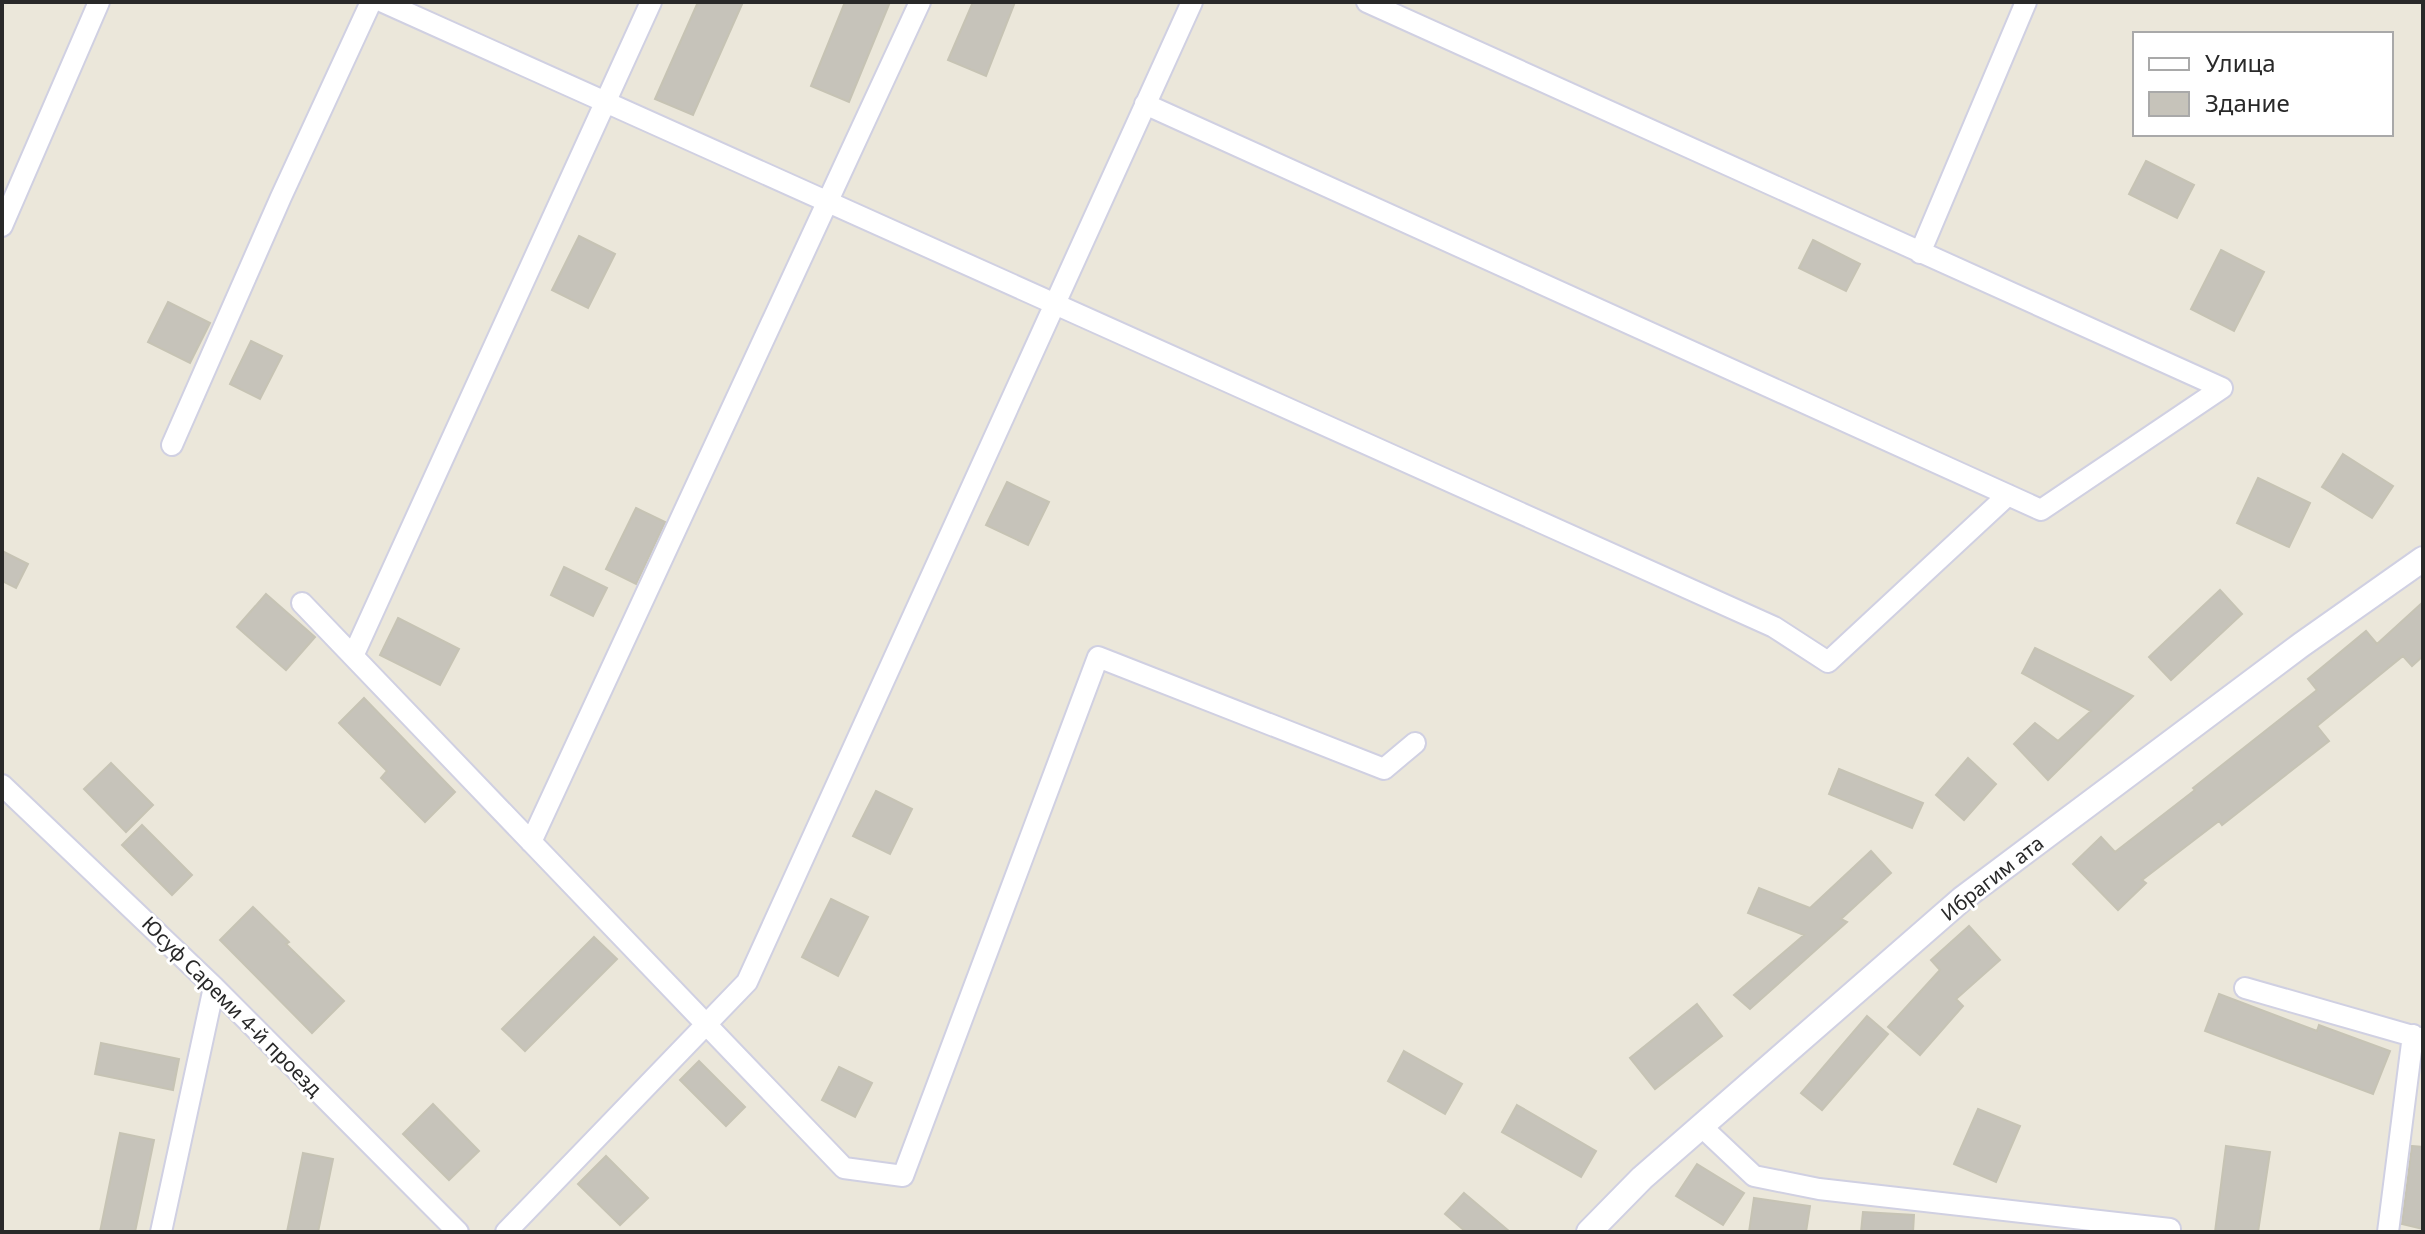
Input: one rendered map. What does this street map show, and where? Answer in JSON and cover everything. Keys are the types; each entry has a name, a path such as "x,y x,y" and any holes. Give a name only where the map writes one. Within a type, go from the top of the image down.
{"street":[{"path":"2,226 99,2"},
{"path":"172,445 371,2"},
{"path":"383,2 1774,627 1828,662 2008,495"},
{"path":"353,656 651,2"},
{"path":"531,842 920,2"},
{"path":"506,1232 747,982 1192,2"},
{"path":"1145,104 2041,510 2222,388 1367,2"},
{"path":"1920,253 2026,2"},
{"name":"Ибрагим ата","path":"1589,1232 1642,1178 1962,899 2301,645 2423,559"},
{"path":"302,603 844,1168 903,1176 1098,657 1384,769 1415,743"},
{"name":"Юсуф Сареми 4-й проезд","path":"2,785 214,987 458,1232"},
{"path":"161,1232 214,987"},
{"path":"2245,988 2418,1037 2388,1232"},
{"path":"1701,1126 1754,1176 1819,1189 2170,1229"}],"building":[{"path":"698,2 743,2 693,115 655,99"},
{"path":"845,2 890,2 849,102 811,86"},
{"path":"973,2 1015,2 986,76 948,60"},
{"path":"2146,161 2194,185 2177,218 2129,194"},
{"path":"579,236 615,254 588,308 552,290"},
{"path":"1813,240 1860,264 1846,291 1799,268"},
{"path":"2221,250 2264,272 2234,331 2191,309"},
{"path":"168,302 210,323 190,363 148,342"},
{"path":"251,341 282,356 260,399 230,384"},
{"path":"2343,454 2393,486 2372,518 2322,487"},
{"path":"2258,478 2310,503 2289,547 2237,523"},
{"path":"1007,482 1049,502 1028,545 986,525"},
{"path":"636,508 665,522 636,584 606,569"},
{"path":"2,551 28,564 16,588 2,581"},
{"path":"564,567 607,588 593,616 551,595"},
{"path":"2220,590 2242,614 2171,680 2149,657"},
{"path":"266,594 315,637 286,670 237,627"},
{"path":"2423,602 2423,656 2412,666 2403,656 2317,726 2329,741 2222,825 2219,821 2142,880 2146,883 2118,910 2073,864 2101,837 2115,852 2317,690 2308,679 2366,631 2377,644"},
{"path":"398,618 459,649 440,685 380,655"},
{"path":"2035,648 2133,696 2048,780 2014,744 2035,723 2058,741 2091,711 2022,673"},
{"path":"364,698 455,792 425,822 381,778 387,771 339,723"},
{"path":"1968,758 1996,784 1964,820 1936,795"},
{"path":"111,763 153,805 126,832 84,789"},
{"path":"1839,769 1923,803 1912,828 1829,794"},
{"path":"876,791 912,809 890,854 853,836"},
{"path":"142,825 192,875 172,895 122,845"},
{"path":"1871,851 1891,873 1841,919 1847,922 1750,1009 1734,995 1804,935 1748,913 1759,888 1810,908"},
{"path":"831,899 868,917 838,976 802,957"},
{"path":"253,907 344,1001 312,1033 220,940"},
{"path":"1969,926 2000,960 1956,999 1963,1006 1920,1055 1888,1027 1940,970 1931,960"},
{"path":"594,937 617,959 525,1051 502,1029"},
{"path":"2219,994 2317,1031 2319,1025 2390,1051 2373,1094 2205,1031"},
{"path":"1697,1004 1722,1036 1655,1089 1630,1058"},
{"path":"1867,1016 1888,1034 1822,1110 1801,1093"},
{"path":"101,1043 179,1059 173,1090 95,1074"},
{"path":"1404,1051 1462,1084 1445,1114 1388,1081"},
{"path":"699,1061 745,1107 726,1126 680,1080"},
{"path":"839,1067 872,1083 855,1117 822,1100"},
{"path":"433,1104 479,1151 449,1180 403,1134"},
{"path":"1517,1105 1596,1151 1581,1177 1502,1132"},
{"path":"1978,1109 2020,1126 1996,1182 1954,1164"},
{"path":"120,1133 154,1140 135,1232 100,1232"},
{"path":"2226,1146 2270,1152 2258,1232 2215,1232"},
{"path":"2412,1146 2423,1147 2423,1229 2402,1224"},
{"path":"303,1153 333,1159 318,1232 287,1232"},
{"path":"606,1156 648,1198 620,1225 578,1184"},
{"path":"1697,1164 1744,1193 1723,1225 1676,1196"},
{"path":"1464,1193 1510,1232 1466,1232 1445,1214"},
{"path":"1754,1198 1810,1206 1806,1232 1749,1232"},
{"path":"1863,1212 1914,1215 1913,1232 1861,1232"}]}
